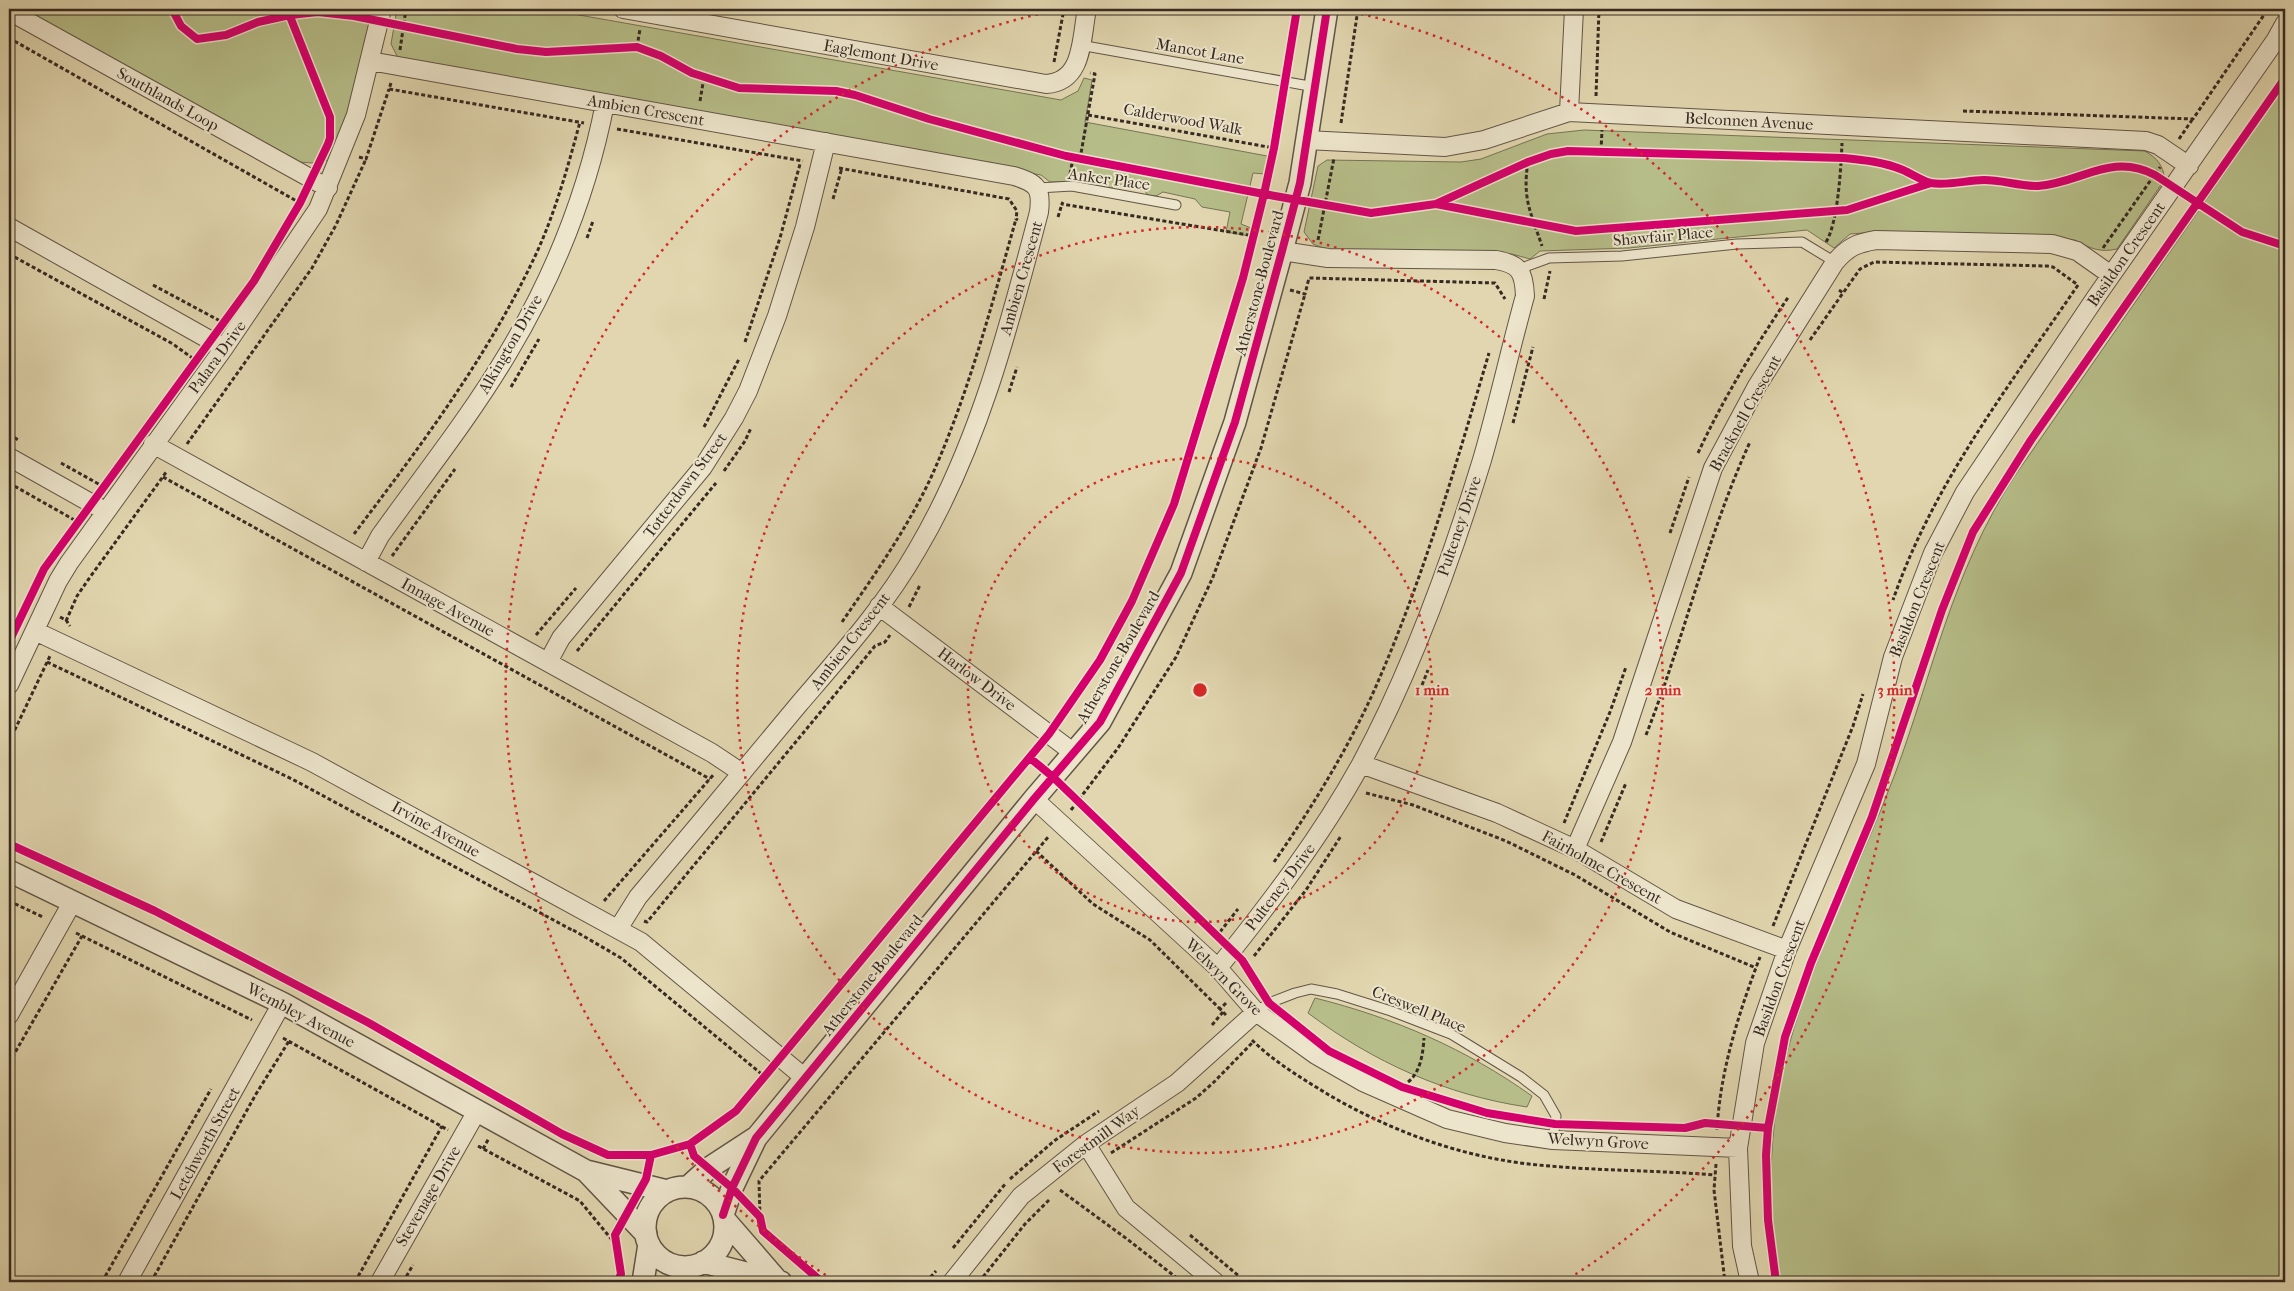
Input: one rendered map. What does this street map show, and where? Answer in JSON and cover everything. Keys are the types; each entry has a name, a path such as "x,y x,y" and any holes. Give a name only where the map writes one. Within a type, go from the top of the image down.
{"street":[{"name":"Eaglemont Drive","path":"623,9 1046,84 1066,80 1077,62 1086,9"},
{"name":"Atherstone Boulevard","path":"724,1217 732,1188 756,1138 1034,799 1100,722 1181,573 1235,422 1282,251 1295,200 1327,9"},
{"path":"1570,105 1574,9"},
{"name":"Southlands Loop","path":"9,11 328,188"},
{"name":"Palara Drive","path":"9,685 58,581 98,507 153,444 217,344 318,209 356,115 381,15"},
{"name":"Basildon Crescent","path":"1750,1282 1742,1246 1738,1148 1755,1042 1790,942 1866,764 1893,657 1933,553 1965,492 2111,275 2276,41 2285,23"},
{"name":"Ambien Crescent","path":"370,60 1014,176 1029,181 1038,188 1041,197 1036,224 1001,349 961,460 917,550 860,632 638,897 618,929"},
{"name":"Alkington Drive","path":"366,562 380,536 487,386 530,314 552,269 576,208 601,126 606,103"},
{"name":"Belconnen Avenue","path":"1306,140 1445,147 1484,140 1570,105 2146,141 2158,145 2188,166"},
{"name":"Totterdown Street","path":"548,662 561,638 703,467 734,418 755,375 777,316 798,250 826,142"},
{"path":"9,227 217,344"},
{"name":"Bracknell Crescent","path":"1575,848 1622,742 1713,468 1757,386 1835,262 1854,244 1876,240 2052,244 2077,251 2111,275"},
{"path":"1282,251 1328,258 1496,260 1509,262 1518,269"},
{"name":"Pulteney Drive","path":"1218,968 1307,854 1361,764 1396,693 1444,572 1482,459 1525,296 1524,280 1518,269"},
{"name":"Innage Avenue","path":"153,444 548,662 742,773"},
{"path":"9,457 98,507"},
{"name":"Harlow Drive","path":"879,606 1074,753"},
{"name":"Irvine Avenue","path":"35,631 312,762 618,929 653,951 805,1078"},
{"name":"Fairholme Crescent","path":"1361,764 1497,813 1575,848 1676,909 1790,942"},
{"name":"Welwyn Grove","path":"1034,799 1218,968 1256,1012 1316,1055 1362,1082 1447,1118 1505,1133 1553,1140 1738,1148"},
{"name":"Wembley Avenue","path":"9,871 282,1003 586,1172 648,1239"},
{"path":"9,1015 73,901"},
{"name":"Letchworth Street","path":"126,1282 282,1003"},
{"name":"Forestmill Way","path":"952,1282 1021,1196 1086,1144 1177,1083 1256,1012"},
{"name":"Stevenage Drive","path":"380,1282 477,1111"},
{"name":"Atherstone Boulevard","path":"677,1189 756,1138"},
{"path":"1086,1144 1126,1208 1215,1282"},
{"name":"Wembley Avenue","path":"586,1172 677,1189"},
{"path":"643,1282 648,1239 645,1224 649,1209 659,1196 677,1189 707,1193 715,1200 724,1217 778,1281"},
{"path":"672,1282 711,1257 721,1244 725,1229 724,1217"},
{"path":"648,1239 663,1260 677,1265 698,1264 778,1281"}],"lane":[{"name":"Mancot Lane","path":"1080,45 1315,87"},
{"name":"Anker Place","path":"1038,188 1072,186 1176,204"},
{"name":"Shawfair Place","path":"1518,269 1550,258 1622,256 1737,244 1802,242 1835,262"},
{"name":"Creswell Place","path":"1256,1012 1269,1003 1312,989 1337,994 1451,1034 1521,1077 1544,1095 1556,1116 1553,1140"}],"path":[{"path":"406,9 396,65 389,89 1010,198 1017,211 1016,220 990,313 933,473 907,523 841,623"},
{"path":"1341,126 1358,9"},
{"path":"1596,97 1599,9"},
{"path":"2096,297 2078,285 2268,9"},
{"path":"381,15 404,27 413,28"},
{"path":"9,38 300,203"},
{"path":"629,48 645,50"},
{"path":"698,75 714,81"},
{"path":"1570,105 1596,97 1604,97"},
{"path":"1953,111 2193,119"},
{"path":"354,534 451,403 490,342 537,251 562,184 580,122"},
{"path":"1272,157 1276,138"},
{"path":"1593,151 1611,151"},
{"path":"1066,156 1089,161"},
{"path":"1831,157 1853,159"},
{"path":"1520,166 1536,160"},
{"path":"744,345 780,238 800,161"},
{"path":"2144,169 2173,187"},
{"path":"295,211 312,178"},
{"path":"1295,200 1334,207"},
{"path":"1016,220 1055,230 1062,204"},
{"path":"1825,211 1847,210"},
{"path":"1524,221 1543,225"},
{"path":"1252,244 1256,228"},
{"path":"9,254 173,344 195,360"},
{"path":"1502,308 1505,300"},
{"path":"190,368 195,360 217,344 227,315"},
{"path":"1511,431 1535,337"},
{"path":"1270,867 1328,776 1372,694 1428,552 1453,480 1490,352"},
{"path":"701,434 742,353"},
{"path":"163,477 710,778"},
{"path":"73,530 79,522 98,507 110,479"},
{"path":"9,483 79,522"},
{"path":"536,635 580,584"},
{"path":"45,610 66,620 71,628"},
{"path":"47,662 292,779 621,958 764,1076"},
{"path":"1418,693 1429,667"},
{"path":"572,930 592,895 605,901 724,762"},
{"path":"1053,777 1085,809"},
{"path":"1366,793 1413,805 1506,841 1574,875 1670,932 1756,968"},
{"path":"1556,819 1564,823"},
{"path":"1036,851 1093,904 1150,940 1220,1009"},
{"path":"9,901 251,1020 580,1201 617,1246"},
{"path":"1216,937 1244,902"},
{"path":"1763,923 1790,942"},
{"path":"1209,930 1232,951"},
{"path":"9,1064 82,936"},
{"path":"246,1028 251,1020"},
{"path":"1402,1087 1412,1079 1423,1056 1424,1024"},
{"path":"150,1282 256,1094 289,1041"},
{"path":"758,1083 779,1057"},
{"path":"102,1282 214,1084"},
{"path":"1402,1087 1412,1090"},
{"path":"1711,1124 1741,1126"},
{"path":"355,1282 442,1126"},
{"path":"1113,1152 1118,1160"},
{"path":"732,1188 760,1217 762,1224"},
{"path":"1060,1190 1182,1282"},
{"path":"618,1255 615,1235 626,1215"},
{"path":"1183,1230 1206,1247 1246,1282"}],"green space":[{"path":"21,9 375,9 361,74 331,160 311,163 300,162"},
{"path":"397,9 545,9 1061,100 1078,91 1084,78 1092,80 1085,122 1267,156 1265,174 1253,173 1241,224 1251,228 1250,236 1226,232 1230,212 1202,207 1195,199 1163,192 1156,196 1148,195 1144,190 1116,184 1112,188 1075,182 1050,182 1041,175 419,64 398,58 391,44"},
{"path":"2285,86 2285,1282 1781,1282 1772,1219 1771,1187 1774,1123 1786,1059 1804,996 1883,806 1959,585 1993,513 2014,477"},
{"path":"1584,130 2145,151 2159,162 2165,179 2117,249 2111,250 2095,249 2075,240 1863,233 1850,234 1834,248 1807,230 1629,248 1540,251 1530,259 1512,254 1329,250 1313,244 1304,232 1318,166 1327,160 1461,162 1481,159 1547,134"},
{"path":"1315,998 1401,1025 1455,1050 1507,1079 1532,1096 1527,1107 1497,1102 1439,1085 1385,1061 1358,1047 1308,1013"}],"cycle path":[{"path":"172,9 181,26 197,39 226,35 258,22 290,15 318,12 354,16 517,49 546,52 637,47 661,56 692,73 739,88 836,91 855,95 929,119 1066,156 1264,194 1274,148 1297,9"},
{"path":"9,642 44,569 254,281 300,203 328,144 330,138 330,117 287,9"},
{"path":"723,1215 732,1188 756,1138 1034,799 1100,722 1181,573 1235,422 1300,183 1327,9"},
{"path":"1776,1282 1768,1220 1766,1155 1768,1128 1785,1037 1811,963 1872,817 1942,610 1973,532 2031,440 2285,78"},
{"path":"690,1144 736,1111 1049,734 1100,660 1132,601 1174,504 1243,278 1264,194 1371,213 1436,204 1528,162 1551,154 1568,151 1844,158 1889,165 1937,184 1984,180 2038,186 2054,184 2096,171 2124,167 2139,169 2155,175 2242,232 2285,246"},
{"path":"1436,204 1576,231 1847,210 1931,183"},
{"path":"1030,758 1053,777 1242,960 1269,1003 1329,1051 1402,1087 1487,1113 1555,1124 1685,1128 1705,1123 1768,1128"},
{"path":"9,844 155,911 369,1023 562,1134 608,1155 651,1155"},
{"path":"617,1282 621,1274 615,1235 646,1179 651,1155 690,1144 694,1156 732,1188 760,1217 763,1231 822,1282"}]}
